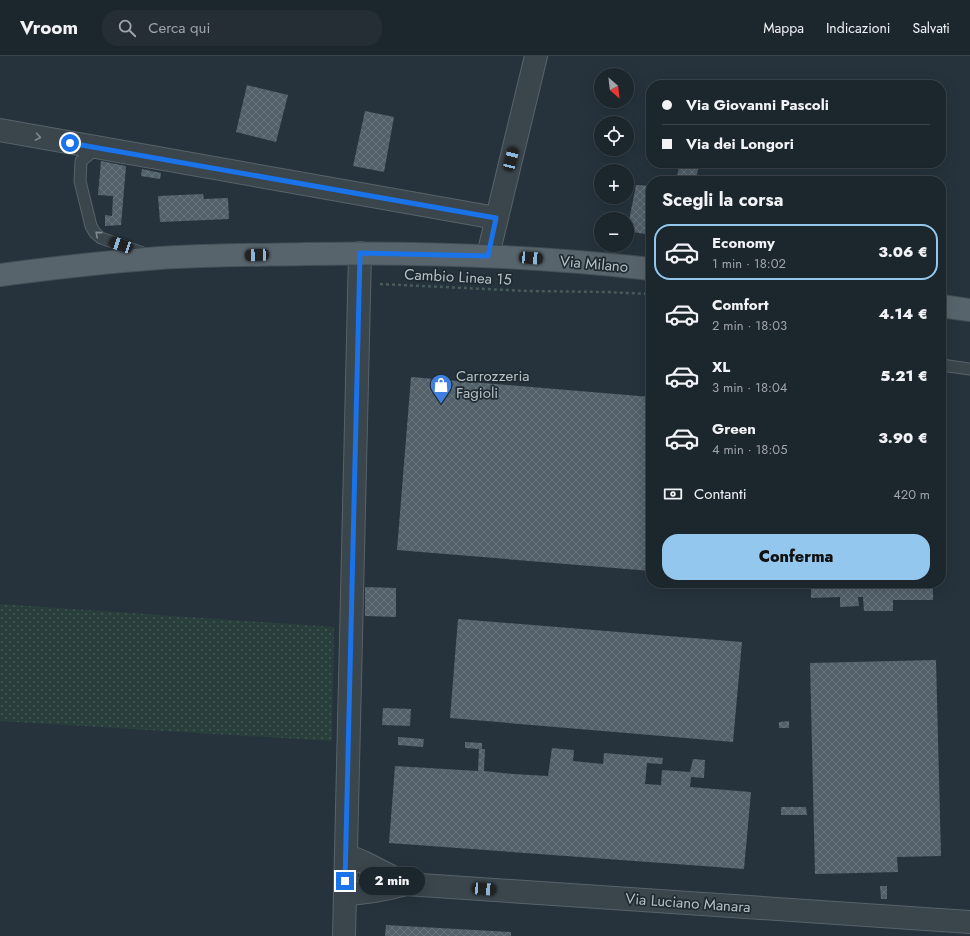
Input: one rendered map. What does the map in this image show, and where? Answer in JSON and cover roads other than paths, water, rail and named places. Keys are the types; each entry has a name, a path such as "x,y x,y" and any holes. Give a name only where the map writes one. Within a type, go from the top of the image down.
{"main road":[{"name":"Via Milano","path":"0,274 160,258 360,253 488,256 560,260 646,269"},
{"path":"946,307 970,310"}],"street":[{"path":"488,256 536,56"},
{"path":"0,130 496,218"},
{"path":"344,936 360,253"},
{"name":"Via Luciano Manara","path":"346,855 406,884"},
{"name":"Via Luciano Manara","path":"345,894 381,891 406,884 970,922"}],"lane":[{"path":"98,148 81,160 79,175 91,226 95,233 105,239 160,258"},
{"path":"946,366 970,369"}],"place":[{"name":"Carrozzeria Fagioli","path":"441,404"}]}
